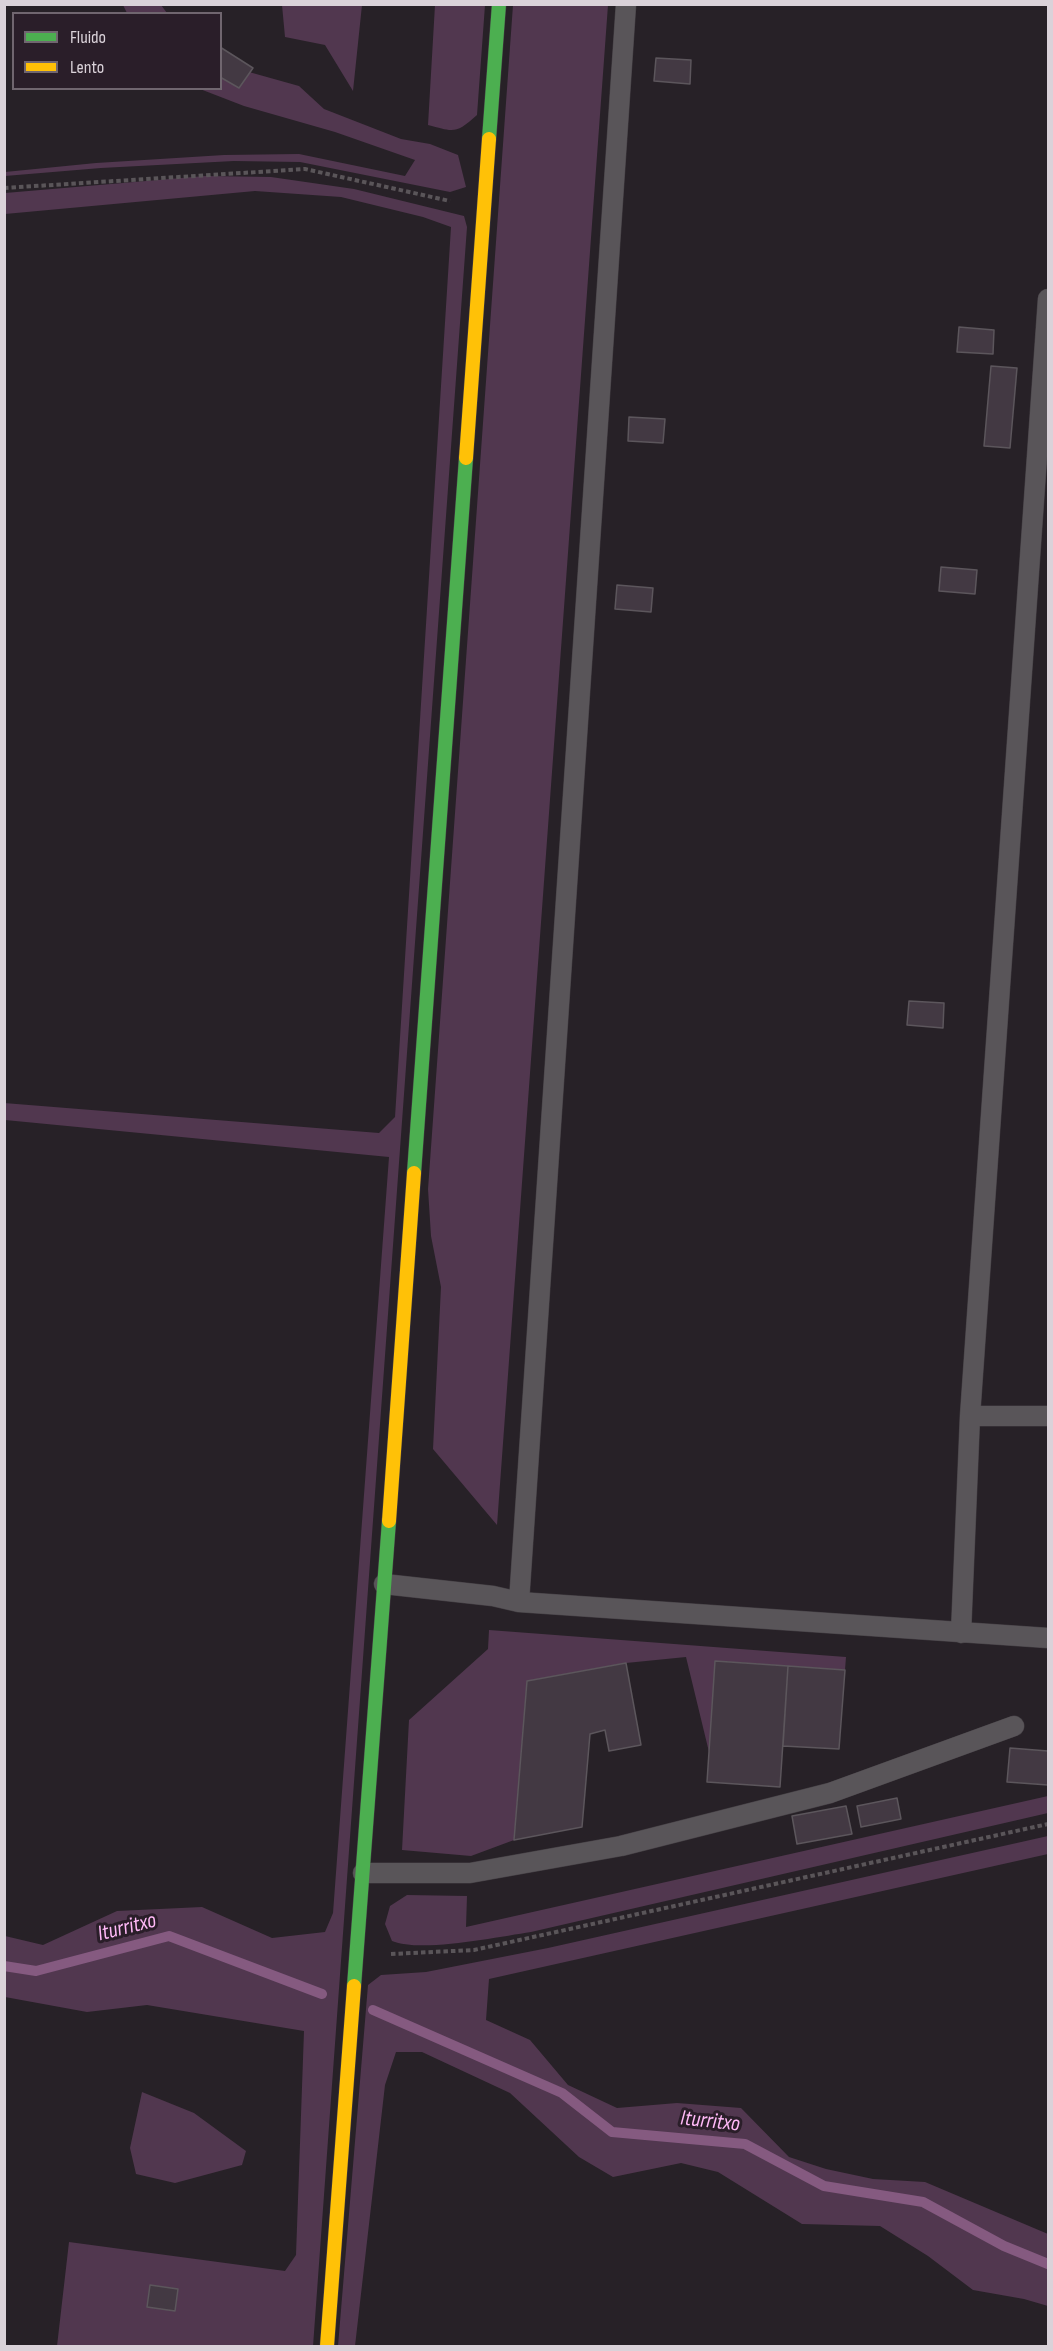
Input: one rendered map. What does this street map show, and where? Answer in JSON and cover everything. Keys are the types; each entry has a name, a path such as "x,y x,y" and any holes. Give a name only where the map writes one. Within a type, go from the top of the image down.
{"street":[{"path":"327,2346 499,4"}],"lane":[{"path":"519,1602 626,4"},
{"path":"961,1633 970,1416 1048,299"},
{"path":"970,1416 1048,1416"},
{"path":"384,1584 493,1596 519,1602 1048,1638"},
{"path":"363,1873 470,1873 621,1846 830,1793 1014,1726"}],"path":[{"path":"4,188 304,169 483,208"},
{"path":"357,1956 474,1950 1048,1824"}],"shaded area":[{"path":"123,5 161,5 166,12 126,12"},
{"path":"282,5 362,5 353,91 325,45 285,37"},
{"path":"435,5 485,5 477,115 464,126 454,130 428,125"},
{"path":"513,5 608,5 497,1525 433,1449 441,1287 431,1236 428,1189"},
{"path":"222,60 249,72 299,86 324,109 401,139 430,144 458,155 466,187 450,192 300,162 234,161 5,176 5,172 96,163 224,155 299,154 405,176 415,160 335,132 244,106 203,90 222,90"},
{"path":"205,176 271,177 354,189 464,216 467,227 313,2346 57,2346 69,2242 285,2271 296,2255 304,2031 147,2005 87,2012 5,1997 5,1936 43,1945 117,1911 202,1907 272,1938 325,1932 333,1913 389,1157 5,1120 4,1103 379,1133 395,1117 451,227 423,217 341,197 255,191 5,214 5,193"},
{"path":"489,1630 846,1657 845,1670 716,1661 709,1752 686,1657 626,1663 527,1681 514,1840 471,1856 402,1850 409,1720 488,1649"},
{"path":"1048,1796 1048,1813 531,1932 460,1943 421,1945 392,1941 385,1924 390,1906 407,1895 467,1896 466,1927"},
{"path":"1048,1836 1048,1854 489,1979 486,2020 530,2040 568,2085 617,2108 677,2103 741,2108 789,2157 826,2169 873,2179 925,2182 1048,2234 1048,2306 1024,2299 973,2290 928,2256 880,2226 802,2224 718,2172 681,2163 613,2177 579,2157 510,2093 422,2052 396,2052 385,2085 355,2346 338,2346 368,1985 381,1975 426,1972 548,1948"},
{"path":"142,2092 194,2113 246,2151 242,2165 175,2183 136,2174 130,2148"}],"building":[{"path":"222,48 253,68 239,88 222,78"},
{"path":"656,58 691,60 690,84 654,81"},
{"path":"959,327 994,330 993,354 957,352"},
{"path":"991,366 1017,368 1010,448 984,446"},
{"path":"629,417 665,419 663,443 628,441"},
{"path":"941,567 977,570 975,594 939,591"},
{"path":"617,585 653,588 651,612 615,609"},
{"path":"909,1001 944,1003 943,1028 907,1025"},
{"path":"715,1661 788,1666 780,1787 707,1782"},
{"path":"626,1663 641,1745 609,1751 605,1730 590,1734 582,1827 514,1840 527,1681"},
{"path":"788,1666 845,1670 839,1749 783,1746"},
{"path":"1010,1748 1048,1751 1048,1785 1007,1782"},
{"path":"897,1798 901,1819 861,1827 857,1806"},
{"path":"846,1806 852,1834 797,1844 792,1816"},
{"path":"150,2285 178,2289 175,2311 147,2307"}],"waterway":[{"name":"Iturritxo","path":"4,1966 36,1971 169,1936 322,1994"},
{"name":"Iturritxo","path":"373,2010 562,2093 612,2132 745,2144 824,2186 923,2202 1004,2246 1048,2264"}],"traffic: fast":[{"path":"489,139 499,4"},
{"path":"414,1173 466,458"},
{"path":"354,1986 389,1521"}],"traffic: slow":[{"path":"466,458 489,139"},
{"path":"389,1521 414,1173"},
{"path":"327,2346 354,1986"}]}
